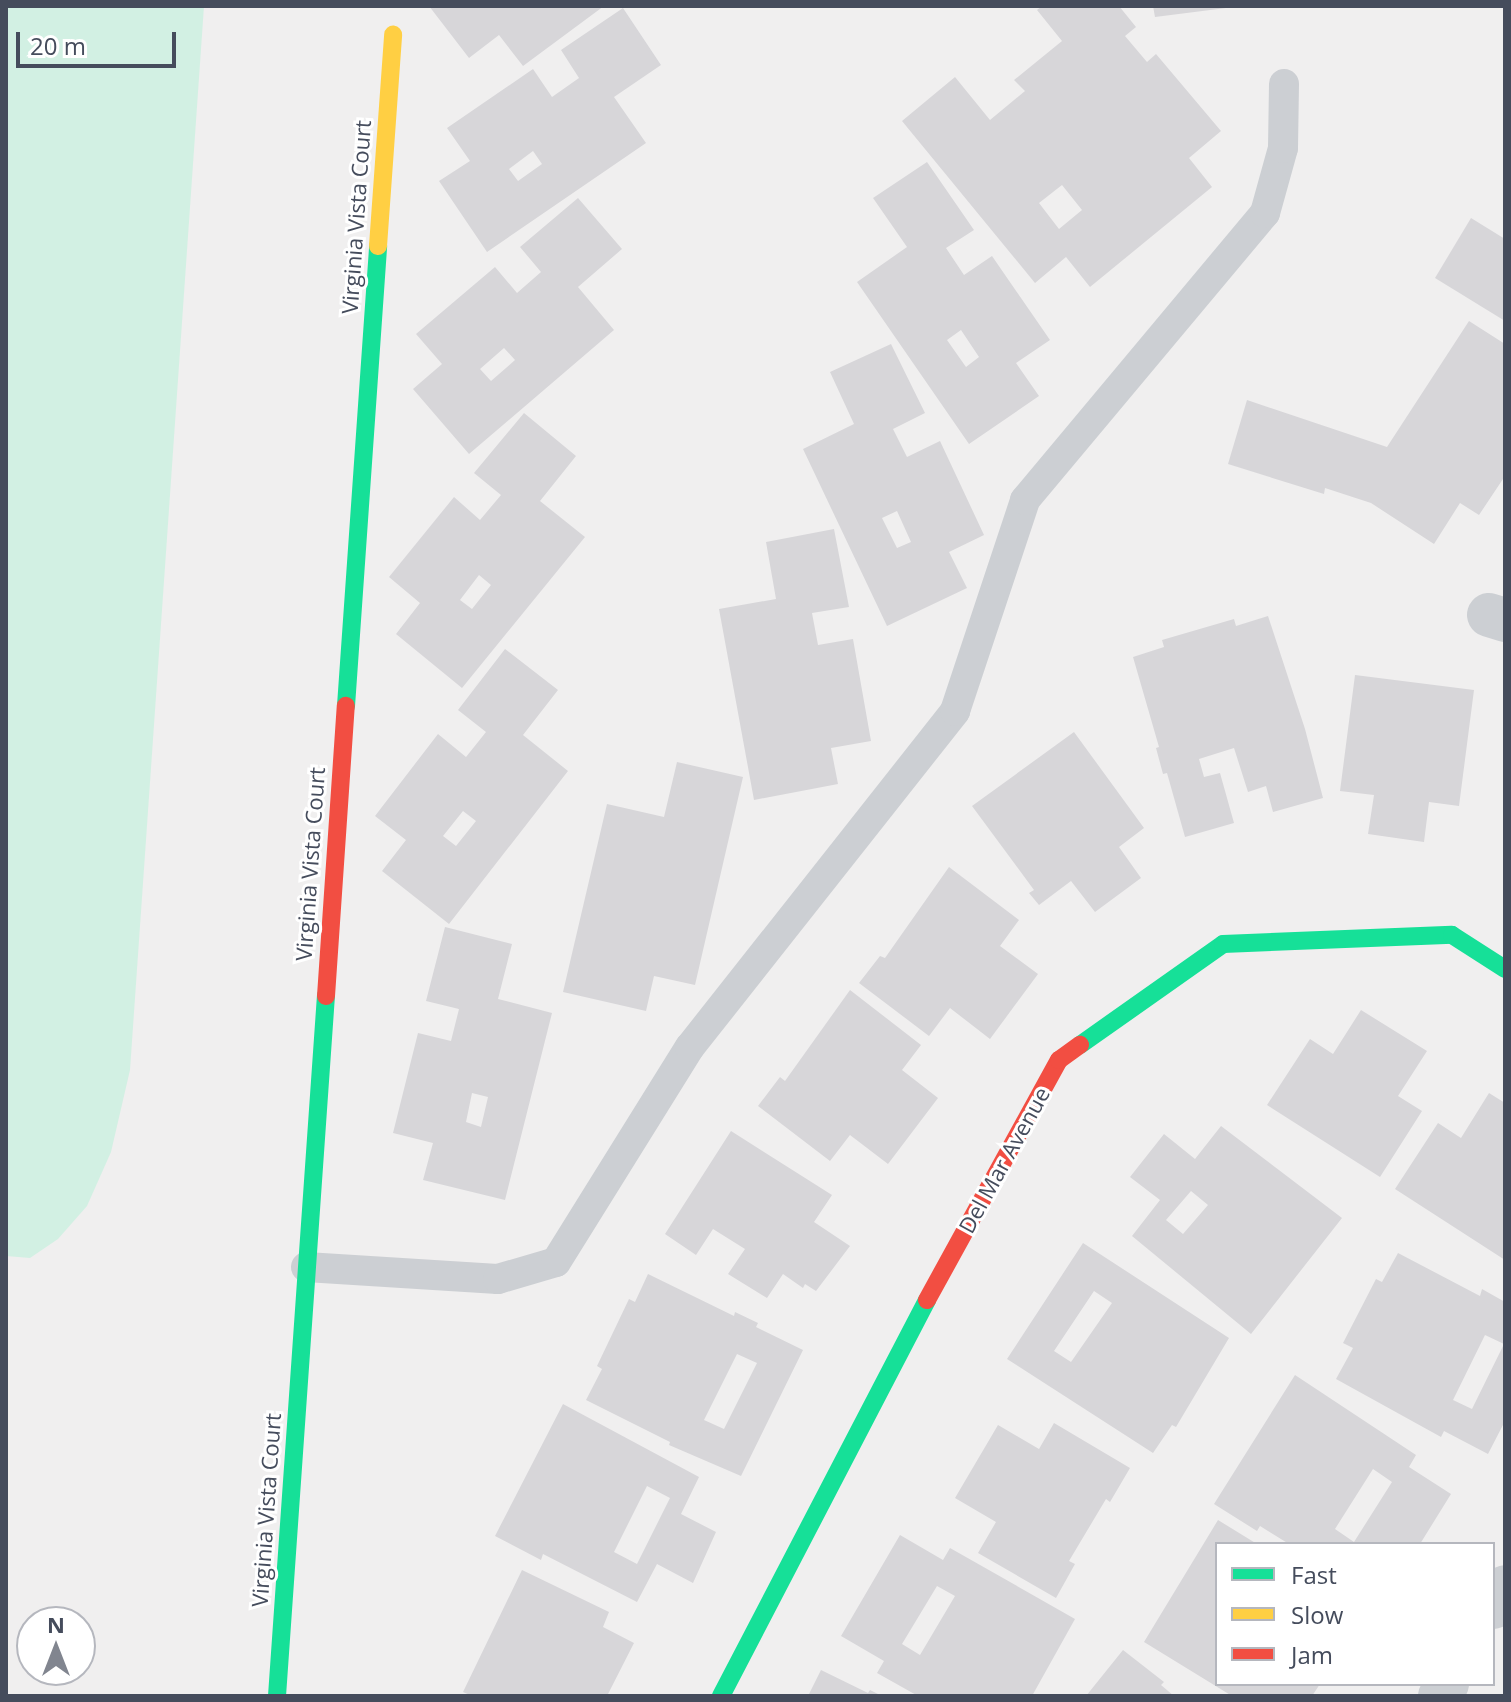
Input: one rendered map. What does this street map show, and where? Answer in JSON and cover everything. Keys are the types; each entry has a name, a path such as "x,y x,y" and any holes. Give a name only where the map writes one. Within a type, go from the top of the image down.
{"street":[{"name":"Virginia Vista Court","path":"277,1696 393,35"},
{"name":"Del Mar Avenue","path":"721,1696 922,1309 1059,1060 1223,944 1452,935 1505,969"}],"lane":[{"path":"306,1267 498,1279 556,1262 690,1047 955,711 1025,500 1265,213 1283,148 1284,84"}],"green space":[{"path":"6,6 204,6 130,1070 111,1152 87,1206 58,1239 30,1258 6,1256"}],"building":[{"path":"429,6 604,6 523,66 499,35 469,58"},
{"path":"1042,6 1119,6 1136,27 1125,36 1147,62 1156,54 1221,131 1189,158 1212,187 1090,287 1066,257 1035,283 902,121 955,77 990,120 1025,91 1014,80 1062,41 1037,10","holes":["1062,185 1082,210 1059,229 1039,203"]},
{"path":"1153,6 1226,6 1226,8 1155,17"},
{"path":"623,8 661,65 614,97 646,143 487,252 439,181 470,161 447,128 533,69 552,97 579,78 561,50","holes":["533,151 542,164 518,181 509,169"]},
{"path":"927,162 974,230 946,248 964,275 992,256 1050,340 1016,363 1039,396 969,444 857,282 907,247 873,198","holes":["961,330 979,357 966,367 947,340"]},
{"path":"578,198 622,249 578,287 614,330 469,454 413,389 442,364 416,334 495,267 517,293 541,272 520,247","holes":["504,348 515,360 491,381 480,369"]},
{"path":"1471,218 1505,239 1505,321 1435,278"},
{"path":"1469,321 1505,344 1505,476 1479,515 1460,503 1434,544 1371,503 1325,488 1324,494 1228,464 1247,400 1387,447"},
{"path":"891,344 925,413 893,429 907,457 940,441 984,535 949,552 967,588 887,626 803,449 854,424 830,372","holes":["897,511 911,542 897,548 882,518"]},
{"path":"524,413 576,456 540,501 585,537 462,688 396,634 420,603 389,577 454,497 480,520 501,495 474,473","holes":["479,575 491,585 472,609 460,600"]},
{"path":"834,529 849,607 812,613 818,645 853,639 871,741 831,748 838,784 754,800 719,609 776,599 766,542"},
{"path":"1268,616 1305,729 1323,798 1273,812 1266,786 1248,792 1234,748 1199,759 1204,777 1220,773 1234,823 1185,837 1167,773 1163,774 1156,748 1159,747 1133,657 1164,647 1162,640 1234,619 1236,626"},
{"path":"505,649 558,690 523,735 568,771 449,924 382,871 406,840 375,816 438,734 466,757 486,732 458,710","holes":["463,811 476,821 456,846 443,836"]},
{"path":"1355,675 1474,690 1459,806 1429,802 1424,842 1368,834 1374,795 1340,791"},
{"path":"1074,732 1144,828 1119,847 1141,878 1095,912 1071,881 1039,905 1029,893 1034,890 972,806"},
{"path":"677,762 743,777 695,985 654,976 646,1011 563,992 607,804 664,817"},
{"path":"949,867 1019,920 1000,946 1038,974 990,1039 950,1008 929,1036 859,983 880,956 885,958"},
{"path":"445,927 512,944 498,999 552,1013 505,1200 423,1180 433,1143 393,1133 418,1033 451,1041 459,1009 426,1001","holes":["472,1093 488,1097 481,1127 466,1122"]},
{"path":"850,990 921,1045 902,1070 938,1098 888,1164 850,1135 830,1161 758,1106 780,1077 785,1081"},
{"path":"1361,1010 1427,1051 1398,1096 1422,1111 1380,1177 1267,1105 1310,1039 1333,1054"},
{"path":"1489,1093 1505,1103 1505,1260 1395,1189 1438,1123 1461,1138"},
{"path":"1221,1126 1342,1218 1251,1334 1132,1236 1160,1200 1130,1177 1164,1134 1195,1159","holes":["1191,1191 1208,1205 1183,1234 1166,1220"]},
{"path":"731,1131 832,1195 814,1222 850,1246 816,1291 805,1284 803,1288 783,1274 767,1298 728,1274 745,1249 713,1229 696,1255 665,1234"},
{"path":"1083,1243 1229,1338 1176,1427 1172,1425 1153,1453 1007,1359","holes":["1094,1291 1112,1303 1071,1362 1054,1351"]},
{"path":"1398,1253 1480,1296 1482,1289 1505,1302 1505,1421 1488,1454 1444,1431 1441,1437 1336,1379 1353,1348 1343,1343 1376,1279 1382,1282","holes":["1485,1335 1504,1344 1472,1409 1453,1400"]},
{"path":"648,1274 734,1316 735,1312 758,1323 756,1327 803,1350 741,1476 669,1445 670,1442 586,1400 602,1369 597,1366 629,1299 635,1302","holes":["737,1354 757,1363 724,1429 704,1420"]},
{"path":"1295,1375 1416,1455 1409,1467 1451,1494 1421,1542 1354,1542 1286,1542 1260,1526 1257,1531 1214,1504","holes":["1373,1469 1392,1482 1354,1542 1335,1529"]},
{"path":"563,1404 699,1477 681,1514 716,1532 693,1583 657,1564 637,1602 543,1554 541,1560 495,1536","holes":["647,1486 670,1498 637,1564 614,1552"]},
{"path":"1054,1423 1130,1468 1110,1502 1106,1499 1069,1561 1075,1564 1056,1598 978,1553 996,1522 955,1498 998,1425 1039,1449"},
{"path":"1218,1520 1254,1542 1215,1542 1215,1686 1144,1642"},
{"path":"900,1535 943,1560 950,1548 1075,1619 1032,1696 918,1696 877,1673 884,1661 841,1636","holes":["937,1586 955,1596 920,1655 902,1644"]},
{"path":"522,1570 609,1612 603,1627 634,1643 607,1696 472,1696 463,1692"},
{"path":"1123,1650 1164,1682 1161,1685 1174,1696 1086,1696"},
{"path":"821,1670 868,1693 870,1690 882,1696 808,1696"},
{"path":"1216,1686 1319,1686 1312,1696 1232,1696"}],"traffic: fast":[{"path":"346,706 378,246"},
{"path":"1080,1045 1223,944 1452,935 1505,969"},
{"path":"277,1696 326,996"},
{"path":"721,1696 927,1300"}],"traffic: slow":[{"path":"378,246 393,35"}],"traffic: jam":[{"path":"326,996 346,706"},
{"path":"927,1300 1059,1060 1080,1045"}]}
